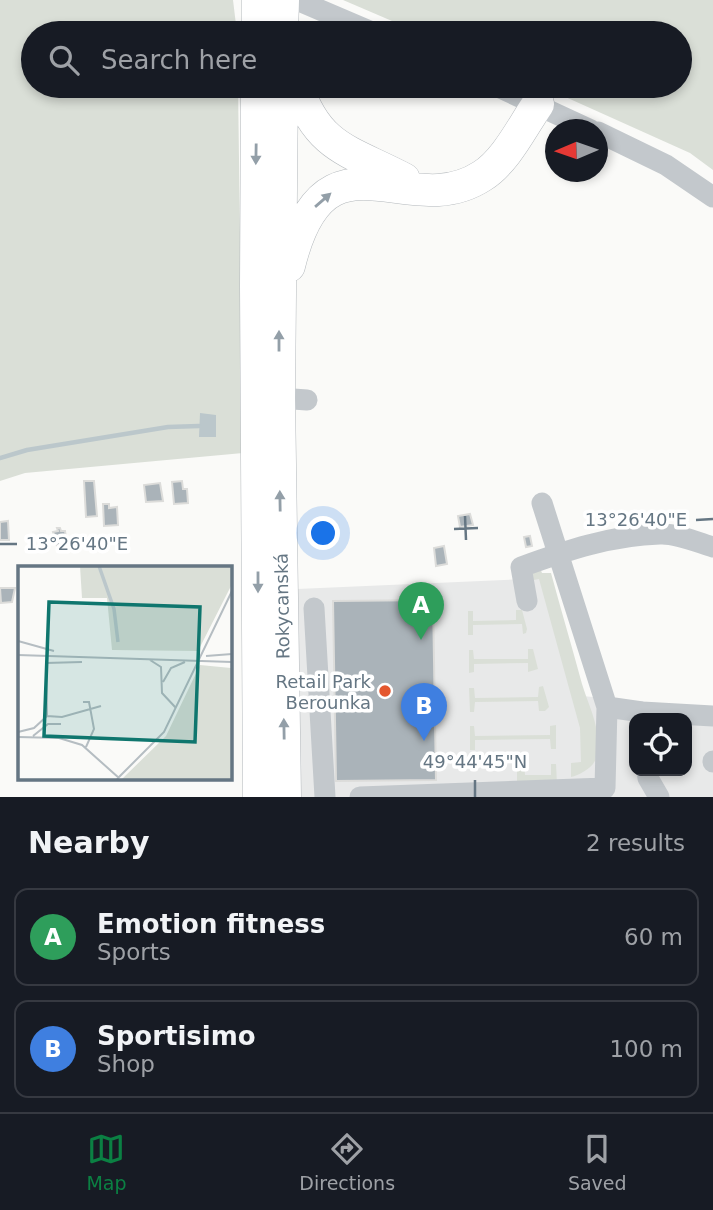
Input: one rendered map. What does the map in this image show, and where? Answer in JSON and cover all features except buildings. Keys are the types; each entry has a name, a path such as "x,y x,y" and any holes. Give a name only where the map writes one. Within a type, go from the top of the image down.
{"highway":[{"path":"257,98 259,462"},
{"path":"259,462 293,399 279,306 282,98"},
{"path":"301,98 316,126 330,142 345,152 412,183 448,188"},
{"path":"279,306 293,247 302,223 327,194 357,183 427,190 464,184 482,176 495,165 538,104"},
{"name":"Rokycanská","path":"259,462 259,797"},
{"name":"Rokycanská","path":"259,462 285,797"}],"street":[{"path":"276,17 300,21"},
{"path":"524,98 569,119"},
{"path":"608,137 666,165 713,197"},
{"path":"360,797 610,792 607,707 542,503"},
{"path":"527,601 521,567 594,543 662,533 713,547"},
{"path":"314,608 325,797"},
{"path":"607,707 634,713"},
{"path":"692,716 713,716"},
{"path":"247,797 259,760"},
{"path":"648,776 659,797"}],"shaded area":[{"path":"0,0 233,0 236,21 21,21 21,98 238,98 243,453 25,473 0,481"},
{"path":"343,0 713,0 713,170 690,153 568,98 692,98 692,21 392,21"},
{"path":"200,413 216,415 216,437 199,437"},
{"path":"540,568 542,573 551,573 598,739 593,764 571,777 571,763 581,762 580,728 539,579 528,581 528,574"},
{"path":"547,578 582,696 713,708 713,797 299,797 297,589"},
{"path":"516,610 522,610 526,633 523,634 522,624 473,625 473,635 468,635 468,611 473,611 473,621 516,620"},
{"path":"528,649 533,649 538,669 528,672 528,663 474,664 474,672 469,673 469,650 473,650 474,659 528,659"},
{"path":"543,686 549,707 545,711 539,711 538,701 475,702 474,712 470,712 469,688 474,688 475,698 538,697 539,687"},
{"path":"556,725 556,749 551,749 550,739 475,740 475,750 470,750 470,726 474,726 475,736 550,735 550,726"},
{"path":"517,764 524,764 525,775 551,775 551,764 556,764 557,784 517,785"}],"waterway":[{"path":"0,458 27,450 168,427 199,426"}],"place":[{"name":"Emotion fitness","path":"421,640"},
{"name":"Retail Park Berounka","path":"385,691"},
{"name":"Sportisimo","path":"424,741"}]}
